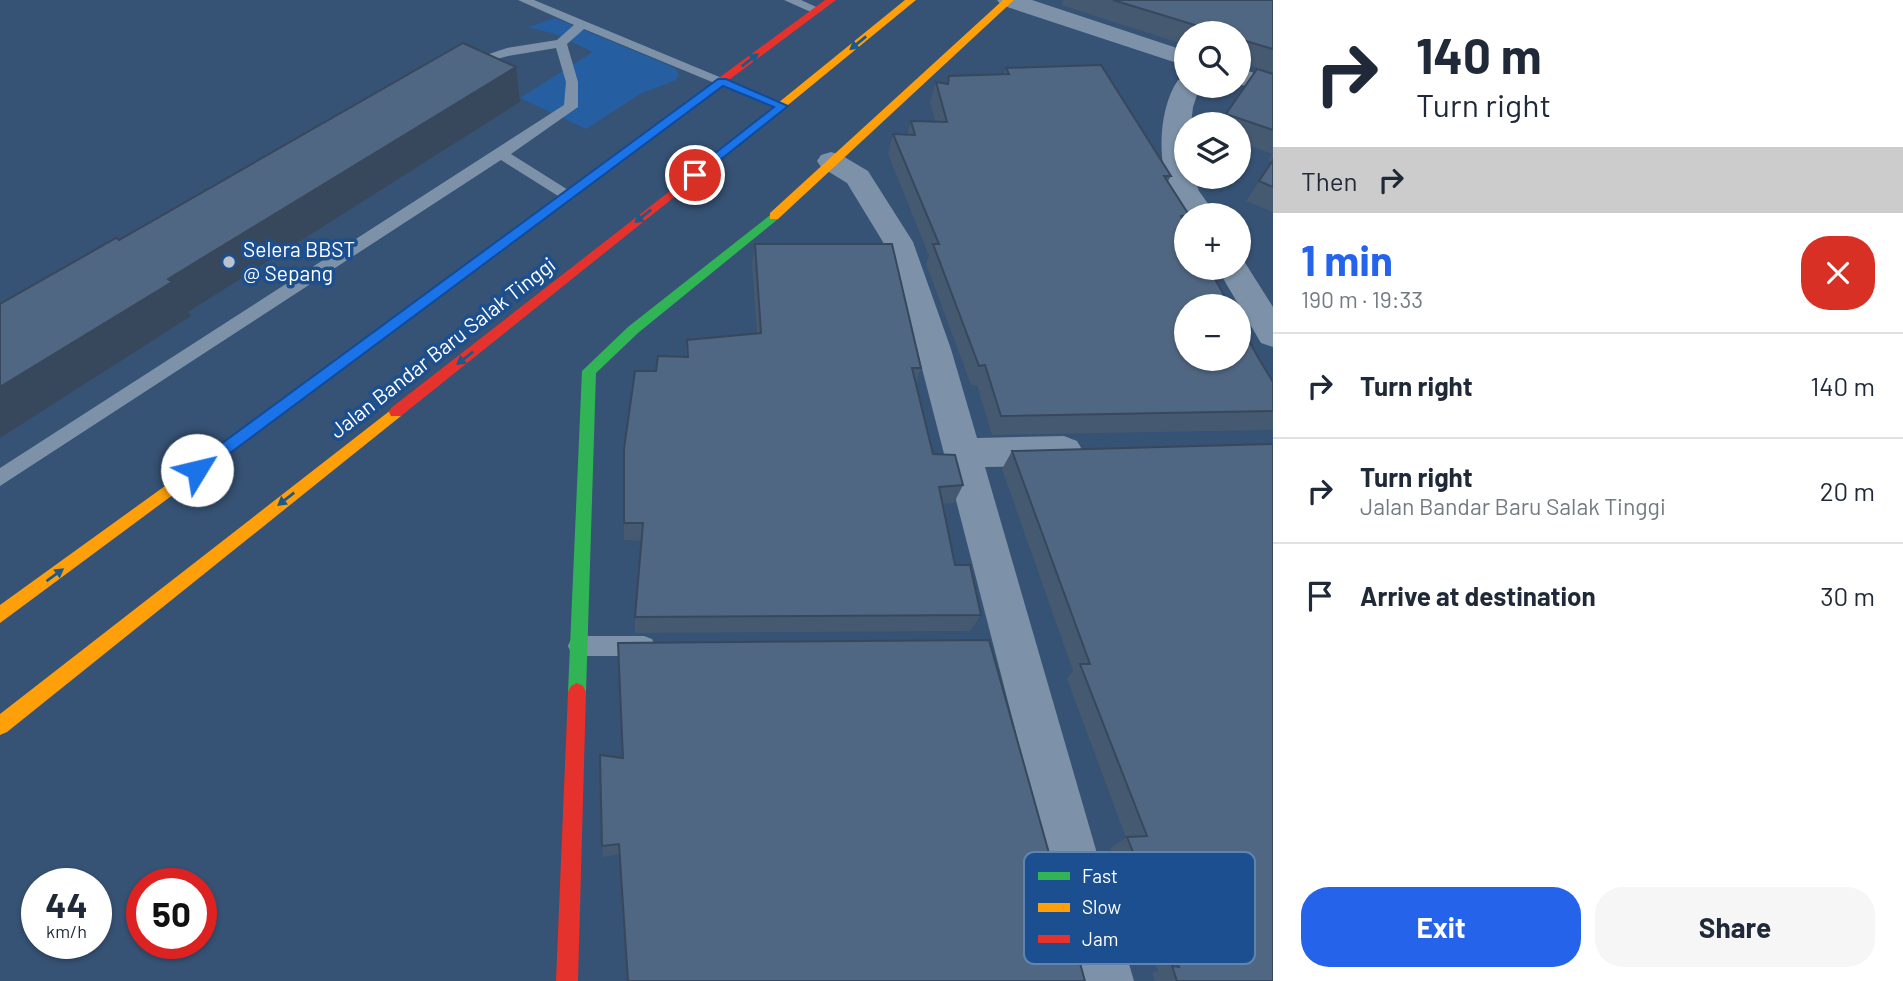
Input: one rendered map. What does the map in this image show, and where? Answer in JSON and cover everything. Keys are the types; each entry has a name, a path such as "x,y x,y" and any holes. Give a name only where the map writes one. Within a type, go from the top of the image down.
{"main road":[{"path":"0,615 831,0"},
{"name":"Jalan Bandar Baru Salak Tinggi","path":"0,726 782,106 911,0"},
{"path":"567,981 589,371 619,340 749,239 1009,0"}],"street":[{"path":"1009,0 1174,55"},
{"path":"1251,80 1273,87"},
{"path":"1181,98 1176,144 1183,187 1193,203"},
{"path":"831,161 858,177 898,242 934,349 963,453 1003,643 1067,852"},
{"path":"1241,280 1268,318"},
{"path":"963,453 1098,450"},
{"path":"1102,964 1107,981"}],"lane":[{"path":"524,0 782,106"},
{"path":"790,0 817,10"},
{"path":"458,69 470,62 507,52 561,43 582,24"},
{"path":"0,478 571,107 572,82 561,43"},
{"path":"501,154 568,196"},
{"path":"579,646 661,645"}],"shaded area":[{"path":"555,18 668,65 676,69 679,75 676,80 640,94 586,129 520,98 593,52 555,34 528,27"}],"building":[{"path":"1113,0 1273,0 1273,49 1251,43 1251,21 1182,21"},
{"path":"463,43 516,67 168,279 172,282 0,387 0,304 116,238 119,240"},
{"path":"1101,65 1171,176 1164,176 1181,203 1174,203 1174,280 1216,280 1223,294 1174,294 1174,371 1251,371 1251,345 1273,382 1273,411 1001,416 985,365 979,366 933,244 939,244 893,134 915,135 911,121 947,122 936,82 948,84 949,76 1009,74 1006,68"},
{"path":"1257,69 1273,74 1273,130 1251,123 1251,112 1227,112 1237,98 1251,98 1251,78"},
{"path":"1273,160 1273,187 1259,181"},
{"path":"755,244 892,244 921,368 912,368 933,454 955,455 963,485 939,487 955,565 970,565 981,615 635,617 643,523 624,523 624,449 635,371 656,371 658,356 688,357 687,340 761,333"},
{"path":"1273,444 1273,981 1177,981 1172,966 1179,967 1178,964 1255,964 1255,852 1133,852 1127,837 1147,836 1080,664 1090,664 1012,451"},
{"path":"989,640 1049,852 1024,852 1024,964 1080,964 1085,981 628,981 619,844 602,846 600,755 623,758 618,643"}],"traffic: fast":[{"path":"219,453 556,203"},
{"path":"577,692 589,371 633,330 774,216"}],"traffic: slow":[{"path":"724,152 911,0"},
{"path":"774,216 1009,0"},
{"path":"0,726 396,412"},
{"path":"0,615 219,453"}],"traffic: jam":[{"path":"556,203 831,0"},
{"path":"396,412 724,152"},
{"path":"567,981 577,692"}],"place":[{"name":"Selera BBST @ Sepang","path":"229,262"}],"route":[{"path":"197,470 722,81 782,106 695,175"}]}
